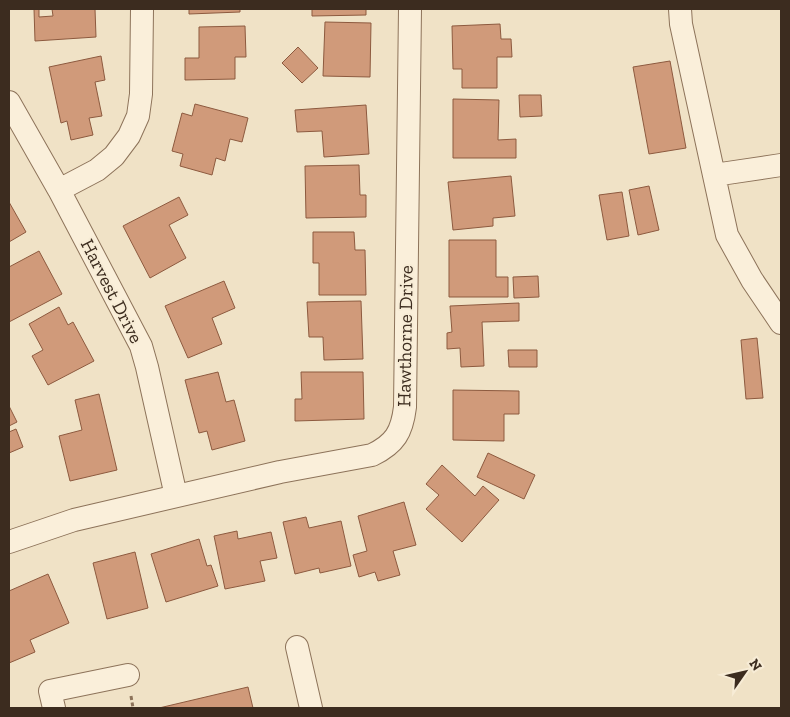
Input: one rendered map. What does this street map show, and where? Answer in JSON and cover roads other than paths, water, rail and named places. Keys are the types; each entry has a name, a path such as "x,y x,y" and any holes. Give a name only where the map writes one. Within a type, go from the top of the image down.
{"street":[{"path":"60,190 97,170 114,156 129,136 138,116 141,94 142,9"},
{"name":"Hawthorne Drive","path":"9,542 74,520 280,472 372,455 385,449 396,438 403,425 405,407 410,9"},
{"path":"680,9 727,236 752,280 781,323"},
{"name":"Harvest Drive","path":"9,102 60,190 141,346 176,496"},
{"path":"714,175 781,165"},
{"path":"297,647 311,708"},
{"path":"54,708 50,691 128,675"}]}
